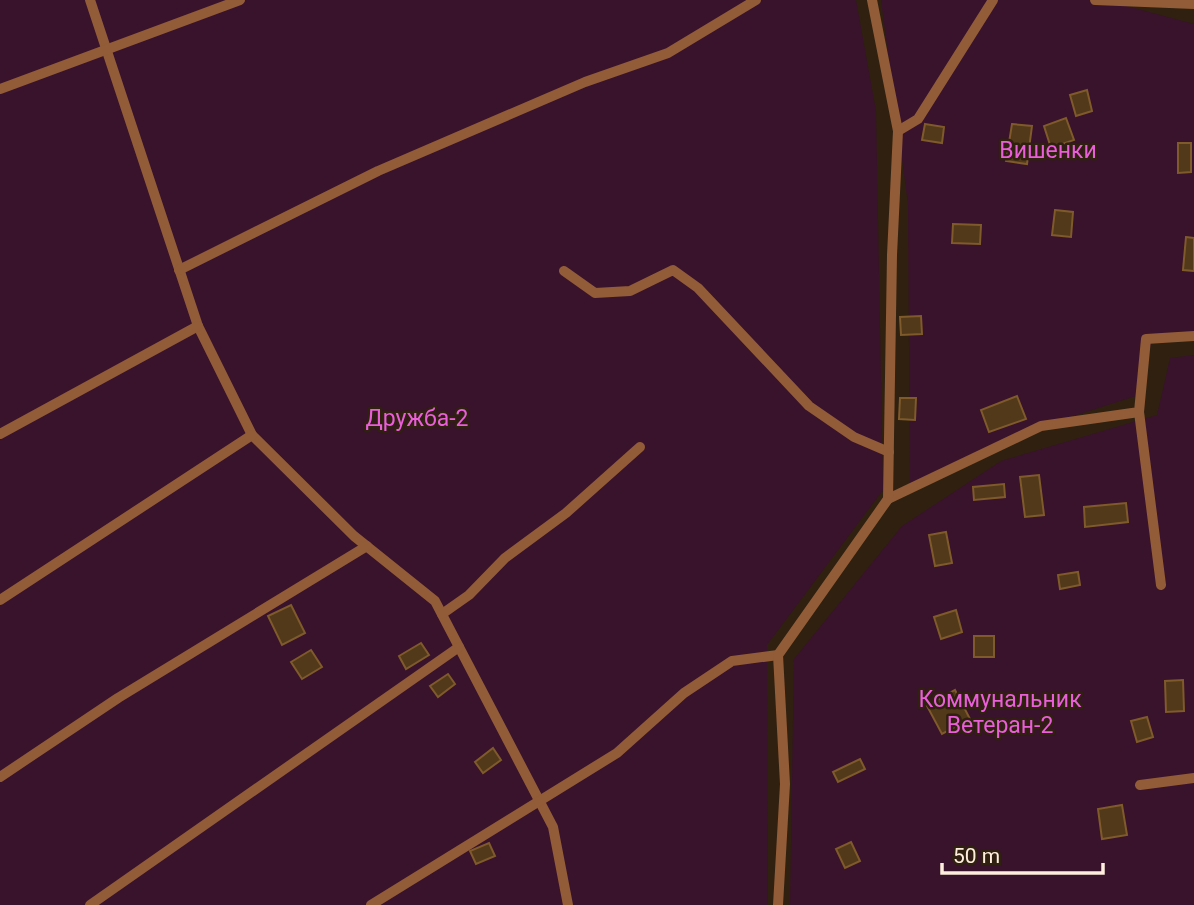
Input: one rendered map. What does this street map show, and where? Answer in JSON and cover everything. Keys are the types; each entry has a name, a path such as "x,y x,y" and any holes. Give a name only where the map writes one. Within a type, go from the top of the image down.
{"lane":[{"path":"90,0 198,326 252,435 367,546 435,601 553,827 568,905"},
{"path":"0,89 107,52 240,0"},
{"path":"179,270 378,171 586,82 668,53 756,0"},
{"path":"872,0 898,131 892,255 888,499"},
{"path":"898,131 918,119 993,0"},
{"path":"1095,0 1194,4"},
{"path":"564,271 595,293 631,291 673,270 698,288 809,406 854,437 889,452"},
{"path":"0,434 198,326"},
{"path":"1161,584 1139,412 1146,339 1194,336"},
{"path":"778,905 785,784 778,655 888,499 1041,426 1139,412"},
{"path":"0,600 252,435"},
{"path":"442,614 469,595 505,558 566,513 640,447"},
{"path":"0,777 118,698 367,546"},
{"path":"90,905 459,646"},
{"path":"371,905 617,753 684,693 732,661 778,655"},
{"path":"1140,785 1194,778"}],"green space":[{"name":"Дружба-2","path":"0,0 856,0 876,111 883,490 767,645 768,905 0,905"},
{"name":"Вишенки","path":"881,0 1104,0 1194,24 1194,336 1152,340 1139,395 1036,428 910,488 908,204"},
{"name":"Коммунальник Ветеран-2","path":"1194,355 1194,905 790,905 794,659 902,526 1001,461 1157,415 1170,358"}],"building":[{"path":"1087,90 1092,111 1076,116 1070,95"},
{"path":"1066,118 1074,140 1051,148 1044,126"},
{"path":"925,124 944,127 942,143 922,140"},
{"path":"1012,124 1032,126 1027,164 1006,161"},
{"path":"1178,143 1191,143 1191,172 1178,173"},
{"path":"1055,210 1073,212 1071,237 1052,235"},
{"path":"953,224 981,225 980,244 952,243"},
{"path":"1186,237 1194,238 1194,271 1183,270"},
{"path":"921,316 922,334 901,335 900,317"},
{"path":"1017,396 1026,419 989,432 981,410"},
{"path":"900,398 916,398 915,420 899,419"},
{"path":"1039,475 1044,515 1025,517 1020,477"},
{"path":"1004,484 1005,497 974,500 973,487"},
{"path":"1126,503 1128,522 1085,527 1084,507"},
{"path":"946,532 952,563 935,566 929,535"},
{"path":"1078,572 1080,585 1060,589 1058,575"},
{"path":"291,605 305,633 282,645 268,616"},
{"path":"956,610 962,632 941,639 934,617"},
{"path":"974,636 994,636 994,657 974,657"},
{"path":"421,643 429,655 406,669 399,656"},
{"path":"311,650 322,667 302,679 291,662"},
{"path":"448,674 455,684 438,697 430,686"},
{"path":"1183,680 1184,711 1166,712 1165,681"},
{"path":"955,690 970,719 942,734 927,706"},
{"path":"1147,717 1153,737 1137,742 1131,721"},
{"path":"493,748 501,760 483,773 475,762"},
{"path":"860,759 865,769 838,782 833,772"},
{"path":"1122,805 1127,835 1102,839 1098,809"},
{"path":"851,842 860,861 845,868 836,849"},
{"path":"489,843 495,856 476,864 470,851"}]}
